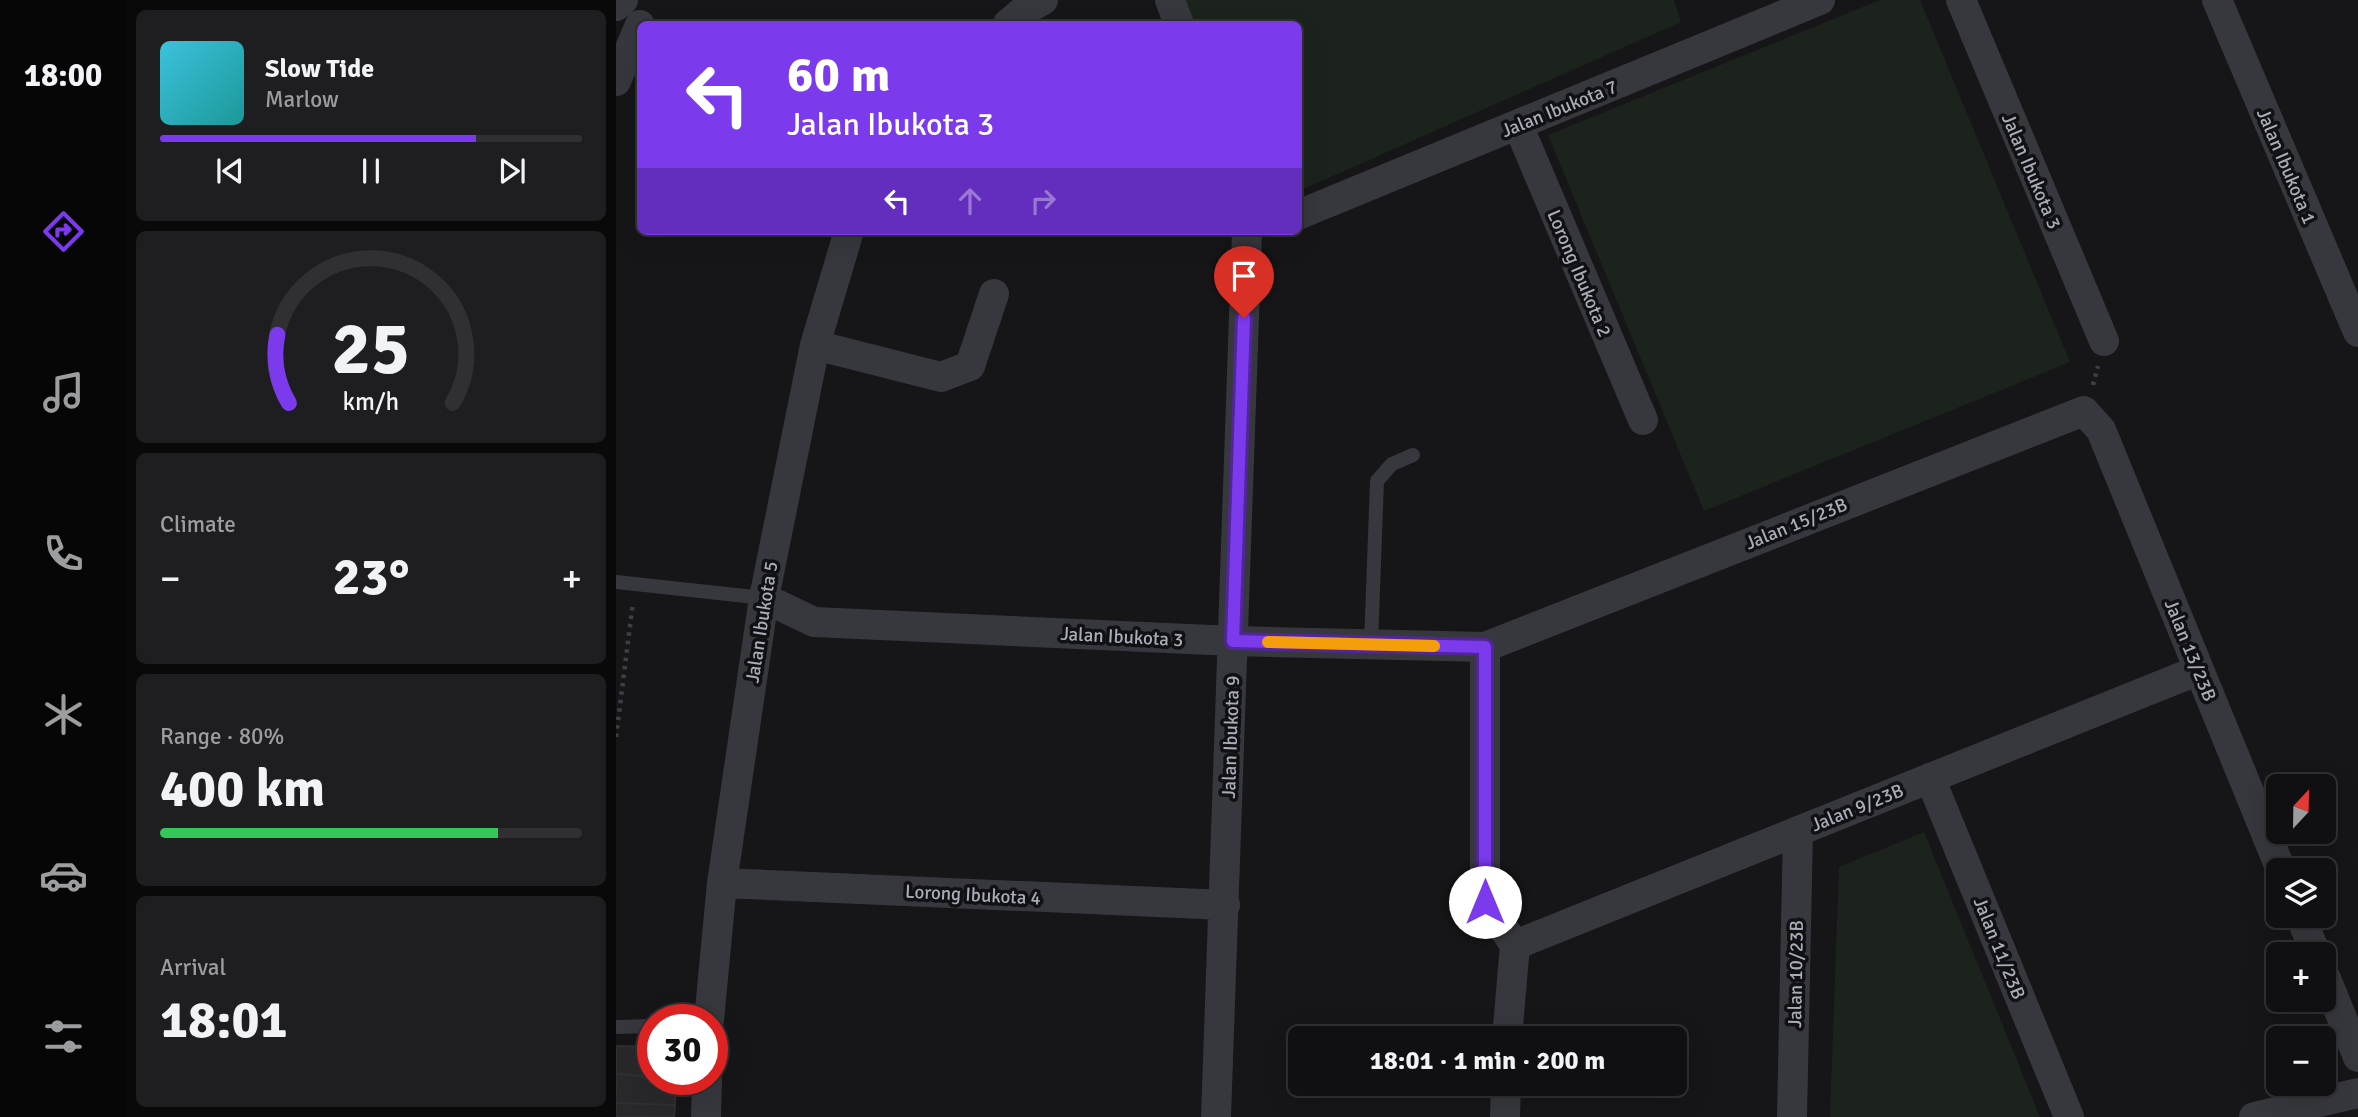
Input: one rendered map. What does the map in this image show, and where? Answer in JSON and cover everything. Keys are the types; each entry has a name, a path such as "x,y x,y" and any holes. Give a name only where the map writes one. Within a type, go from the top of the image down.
{"street":[{"path":"616,6 623,0"},
{"path":"643,21 652,0"},
{"path":"1012,21 1043,0"},
{"path":"1170,0 1178,21"},
{"name":"Jalan Ibukota 7","path":"1302,213 1820,0"},
{"name":"Jalan Ibukota 3","path":"1961,0 2104,341"},
{"name":"Jalan Ibukota 1","path":"2217,0 2358,332"},
{"path":"616,81 637,34"},
{"name":"Lorong Ibukota 2","path":"1518,125 1643,420"},
{"name":"Jalan Ibukota 5","path":"711,1004 722,883 764,598 815,345 848,235"},
{"name":"Jalan Ibukota 9","path":"1216,1117 1251,235"},
{"path":"815,345 941,377 970,366 994,294"},
{"name":"Jalan 15/23B","path":"1485,647 2092,420"},
{"name":"Jalan 13/23B","path":"2092,420 2276,858"},
{"name":"Jalan Ibukota 3","path":"764,598 814,622 1233,641 1485,647"},
{"path":"1485,647 1485,902 1515,946 1508,1026"},
{"name":"Jalan 9/23B","path":"1515,946 2199,670"},
{"name":"Jalan 11/23B","path":"1930,778 2069,1117"},
{"name":"Jalan 10/23B","path":"1792,1117 1798,831"},
{"name":"Lorong Ibukota 4","path":"722,883 1225,905"},
{"path":"2336,1003 2358,1057"},
{"path":"2255,1117 2358,1093"},
{"path":"706,1117 707,1095"},
{"path":"1505,1117 1506,1096"}],"lane":[{"path":"1371,645 1377,481 1392,464 1413,455"},
{"path":"616,582 634,589 764,598"},
{"path":"616,1027 637,1026"}],"path":[{"path":"2092,420 2096,376 2104,341"},
{"path":"616,737 634,589"}],"shaded area":[{"path":"1186,0 1674,0 1681,22 1302,190 1302,21 1194,21"},
{"path":"1880,0 1920,0 2070,362 1704,511 1548,135"},
{"path":"1924,832 2040,1117 1830,1117 1839,867"}],"building":[{"path":"616,1046 637,1047 637,1075 616,1074"},
{"path":"616,1074 637,1076 637,1095 675,1095 675,1105 616,1103"},
{"path":"616,1103 675,1105 674,1117 616,1117"}],"slow traffic":[{"path":"1268,642 1434,646"}],"route":[{"path":"1244,318 1233,641 1485,647 1485,902"}]}
